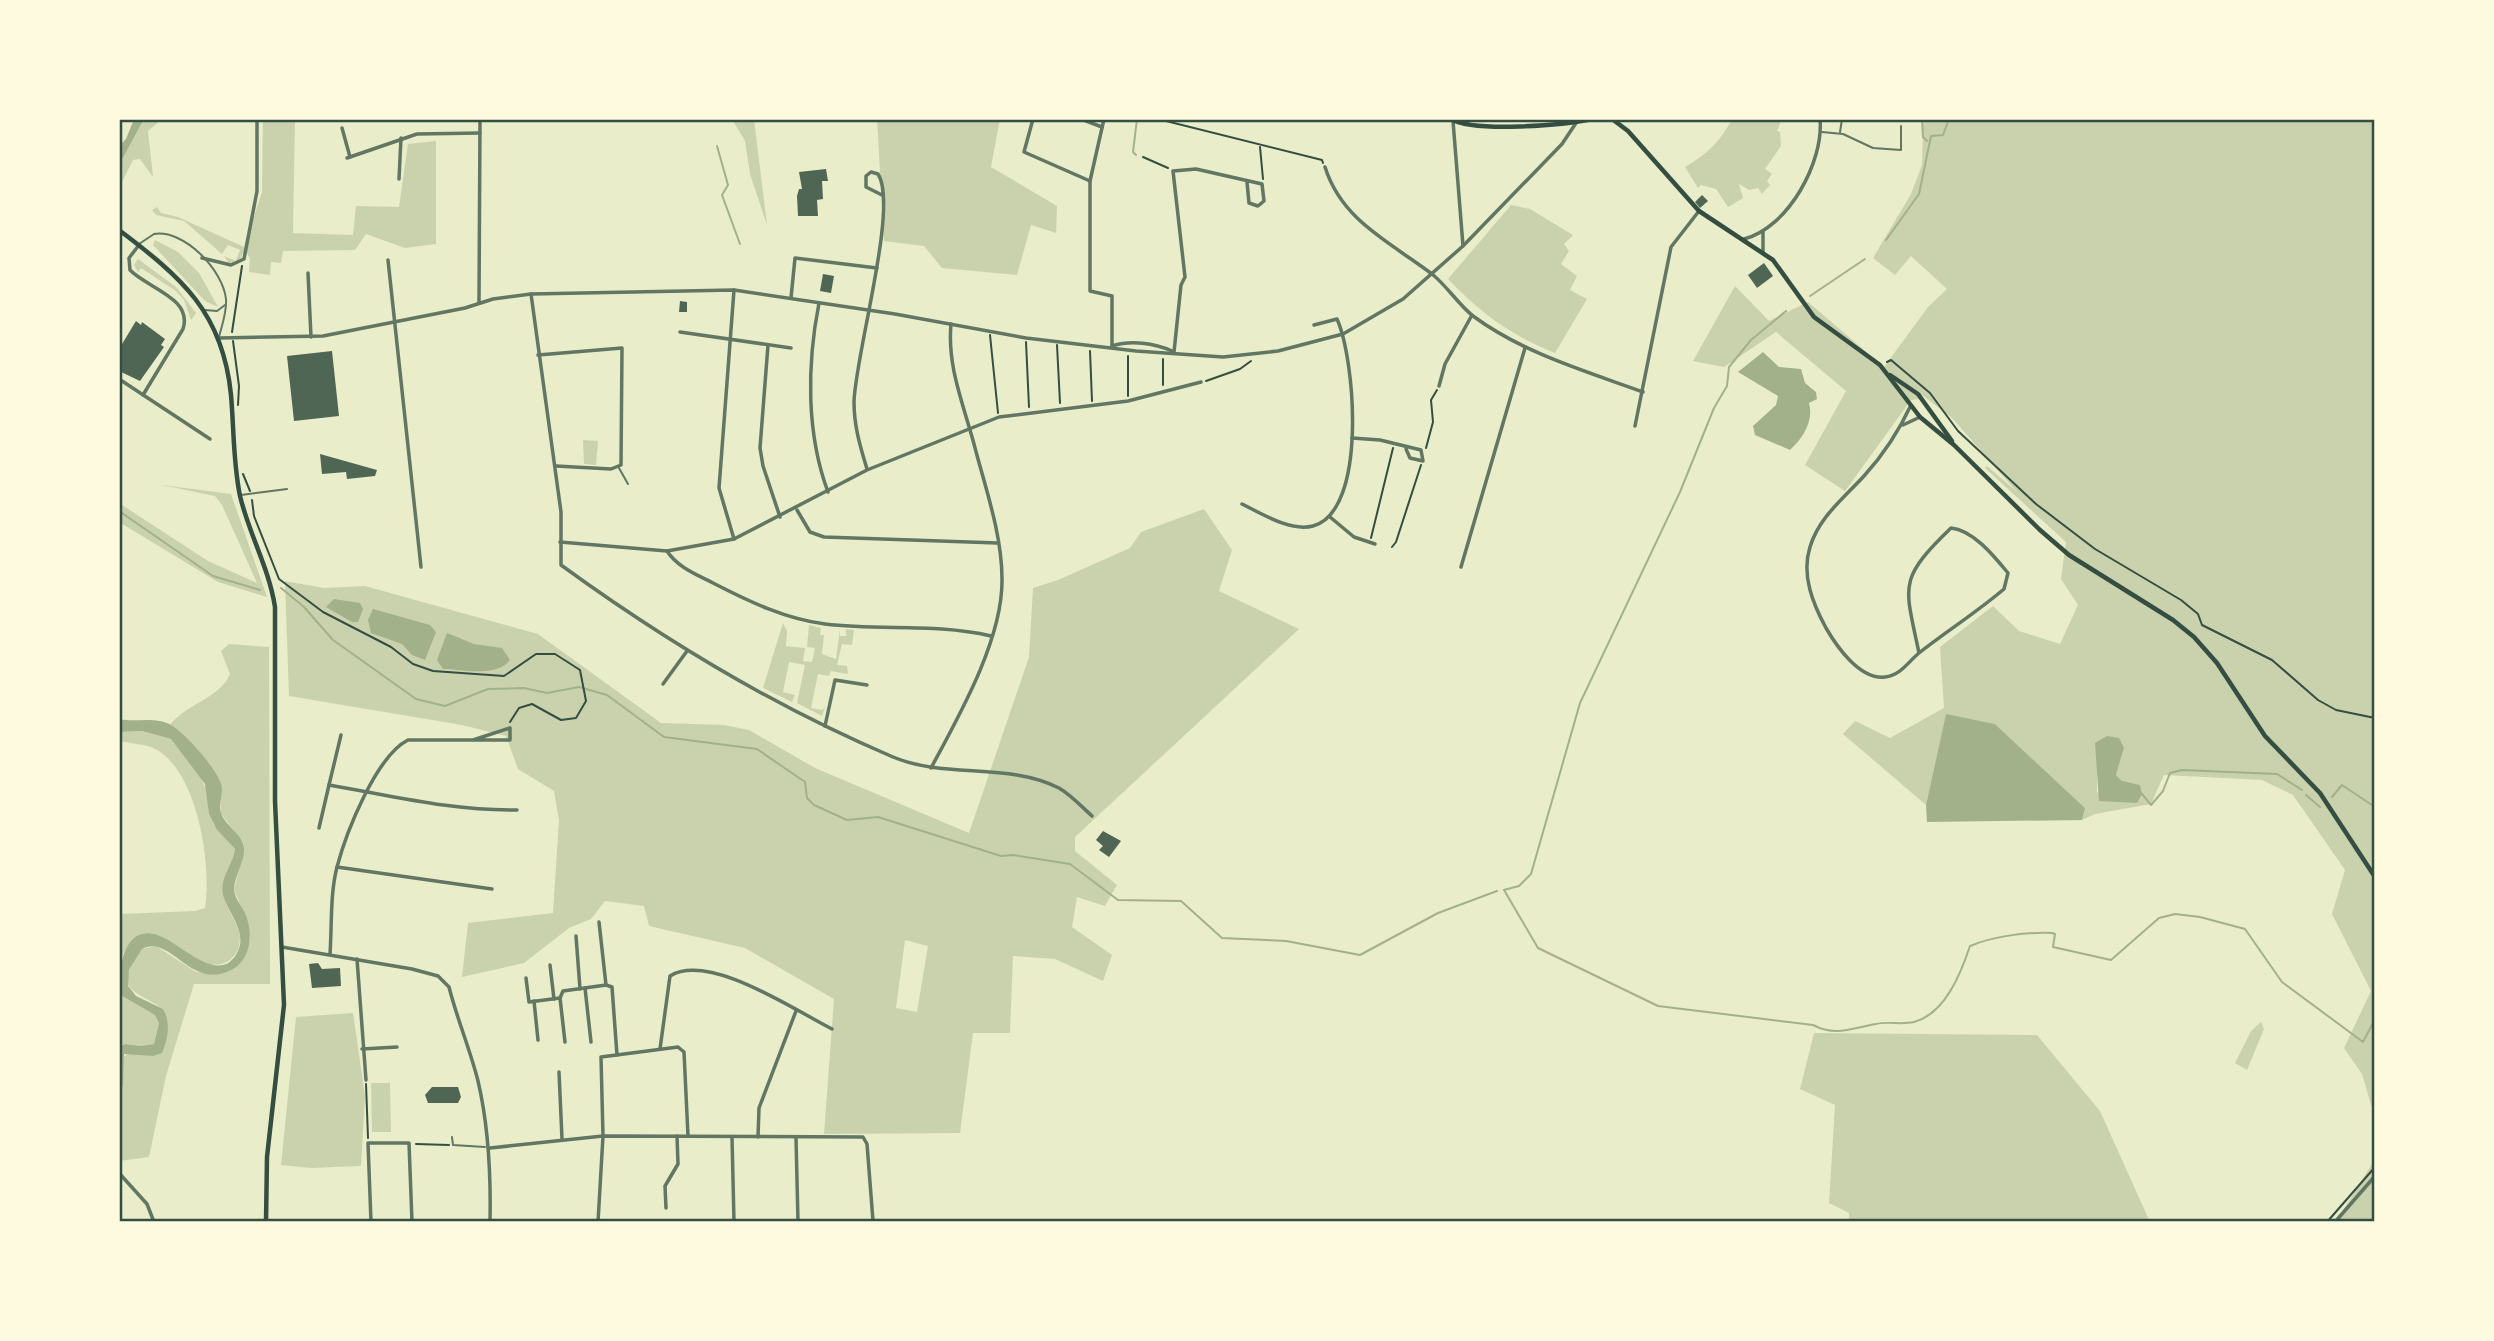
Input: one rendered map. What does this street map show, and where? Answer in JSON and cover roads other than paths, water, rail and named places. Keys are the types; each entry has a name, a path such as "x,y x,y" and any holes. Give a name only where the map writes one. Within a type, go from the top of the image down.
{"main road":[{"path":"1452,120 1464,125 1490,127 1576,123 1592,119"},
{"path":"1612,119 1628,131 1699,211 1773,260 1814,317 1888,374 1911,387 1926,403 1954,445"},
{"path":"119,230 173,272 205,310 219,338 229,376 240,495 270,582 276,614 275,801 283,1017 267,1157 266,1222"},
{"path":"1888,374 1920,417 1954,445 2014,506 2069,555 2173,620 2194,637 2217,663 2265,736 2320,793 2375,877"},
{"path":"1911,405 1926,403"},
{"path":"1920,417 1926,403"}],"street":[{"path":"202,258 231,265 243,261 257,191 257,119"},
{"path":"479,303 480,119"},
{"path":"1033,119 1024,152 1090,181"},
{"path":"1081,119 1102,127"},
{"path":"1104,119 1090,181 1090,291 1112,296 1112,346"},
{"path":"1744,239 1763,231 1790,204 1813,171 1822,132 1820,119"},
{"path":"1452,120 1463,246"},
{"path":"219,338 310,337 531,294 734,290 1026,338 1112,346 1128,351 1223,357 1254,355 1302,347 1343,334 1387,310 1433,275 1463,246 1562,144 1576,123"},
{"path":"342,128 349,158 401,138 427,133 480,133"},
{"path":"399,179 401,138"},
{"path":"1325,167 1332,189 1345,208 1433,275 1472,315 1525,348 1643,392"},
{"path":"1174,352 1181,285 1185,277 1173,171 1196,169 1262,184 1264,201 1258,206 1249,203 1247,182"},
{"path":"867,470 856,434 854,400 877,268 882,195 878,174 871,172 866,176 866,187 882,195"},
{"path":"1635,426 1671,247 1699,211"},
{"path":"1763,231 1763,251"},
{"path":"139,245 130,258 130,270 180,305 186,318 183,329 143,395"},
{"path":"790,299 795,258 877,268"},
{"path":"388,261 421,567"},
{"path":"308,273 310,337"},
{"path":"734,290 719,488 734,539"},
{"path":"531,294 561,513 561,565 687,651 825,726 896,758 932,768 1018,775 1044,782 1062,789 1092,816"},
{"path":"819,303 813,351 812,426 816,460 828,492"},
{"path":"1439,386 1446,364 1472,315"},
{"path":"1242,505 1298,527 1316,525 1329,517 1339,500 1352,438 1353,394 1343,334 1337,319 1314,325"},
{"path":"932,768 971,694 991,636 1002,593 998,543 970,427 950,361 951,324"},
{"path":"680,332 791,348"},
{"path":"1112,346 1124,342 1150,345 1174,352"},
{"path":"768,345 760,448 763,466 780,517"},
{"path":"538,355 622,348 622,461 619,467 555,466"},
{"path":"1461,567 1525,348"},
{"path":"119,379 210,439"},
{"path":"560,542 667,551 734,539 797,509 867,470 999,417 1060,407 1128,401 1201,382"},
{"path":"1911,405 1901,426 1866,473 1825,517 1815,533 1807,565 1815,608 1835,642 1858,666 1871,674 1886,677 1901,671 1919,653 2004,589 2008,580 2001,566 1962,529 1951,528 1923,557 1909,578 1909,606 1919,653"},
{"path":"1901,426 1920,417"},
{"path":"1352,438 1394,443 1406,449 1421,450 1423,458 1410,458 1406,449"},
{"path":"797,509 810,532 824,537 998,543"},
{"path":"1329,517 1354,537 1373,543"},
{"path":"667,551 678,564 743,598 784,615 824,624 944,627 991,636"},
{"path":"663,684 687,651"},
{"path":"825,726 835,680 867,685"},
{"path":"330,954 337,867 367,792 388,759 408,740 473,740 510,740 510,728 473,740"},
{"path":"318,828 341,735"},
{"path":"329,785 426,805 517,810"},
{"path":"337,867 492,889"},
{"path":"599,922 606,985"},
{"path":"576,936 591,1042"},
{"path":"282,947 438,976 449,987 478,1082 490,1147 490,1222"},
{"path":"357,959 366,1080"},
{"path":"550,965 554,999"},
{"path":"660,1049 670,976 680,970 703,971 734,980 832,1029"},
{"path":"526,978 529,1002 560,998"},
{"path":"565,1042 560,998 563,991 606,985 612,987 617,1055"},
{"path":"534,1002 538,1040"},
{"path":"758,1137 759,1108 796,1011"},
{"path":"362,1049 397,1047"},
{"path":"598,1222 603,1136 601,1057 678,1047 684,1052 688,1136"},
{"path":"559,1072 562,1139"},
{"path":"490,1147 603,1136 863,1137 867,1144 873,1221"},
{"path":"666,1208 665,1186 678,1164 677,1136"},
{"path":"732,1137 734,1222"},
{"path":"796,1138 798,1222"},
{"path":"371,1222 368,1143 409,1143 412,1222"},
{"path":"119,1173 147,1204 153,1222"},
{"path":"2335,1222 2375,1175"}],"lane":[{"path":"1840,133 1842,119"},
{"path":"1822,132 1840,133 1873,148 1901,149 1901,126"},
{"path":"139,245 150,235 166,233 184,241 202,258 218,278 226,301 219,338"},
{"path":"205,310 218,311 226,301"},
{"path":"619,467 628,484"},
{"path":"240,495 287,489"},
{"path":"452,1138 453,1145 490,1147"}],"waterway":[{"path":"1136,155 1133,152 1137,119"},
{"path":"1922,119 1923,137 1927,141"},
{"path":"1886,240 1919,194 1931,136 1943,135 1949,119"},
{"path":"717,146 728,185 722,195 740,244"},
{"path":"1810,296 1865,259"},
{"path":"1786,311 1751,340 1729,367 1727,386 1714,408 1680,492 1580,703 1531,874 1519,886 1504,890 1538,948 1658,1006 1813,1025 1837,1031 1881,1023 1909,1023 1925,1018 1935,1011 1950,991 1970,946 2010,935 2052,933 2055,934 2053,947 2111,960 2159,918 2175,914 2200,917 2245,929 2282,982 2363,1042 2375,1019"},
{"path":"119,511 213,576 260,590"},
{"path":"281,588 304,607 333,640 416,699 445,706 488,689 524,688 547,693 579,687 607,695 664,737 757,749 805,782 807,798 814,805 847,820 878,817 1001,856 1013,855 1070,864 1118,900 1181,901 1222,938 1286,941 1360,955 1438,913 1497,891"},
{"path":"2142,794 2151,805 2163,791 2170,773 2182,770 2277,774 2302,790"},
{"path":"2332,797 2342,785 2375,807"},
{"path":"2306,795 2320,807"}]}
